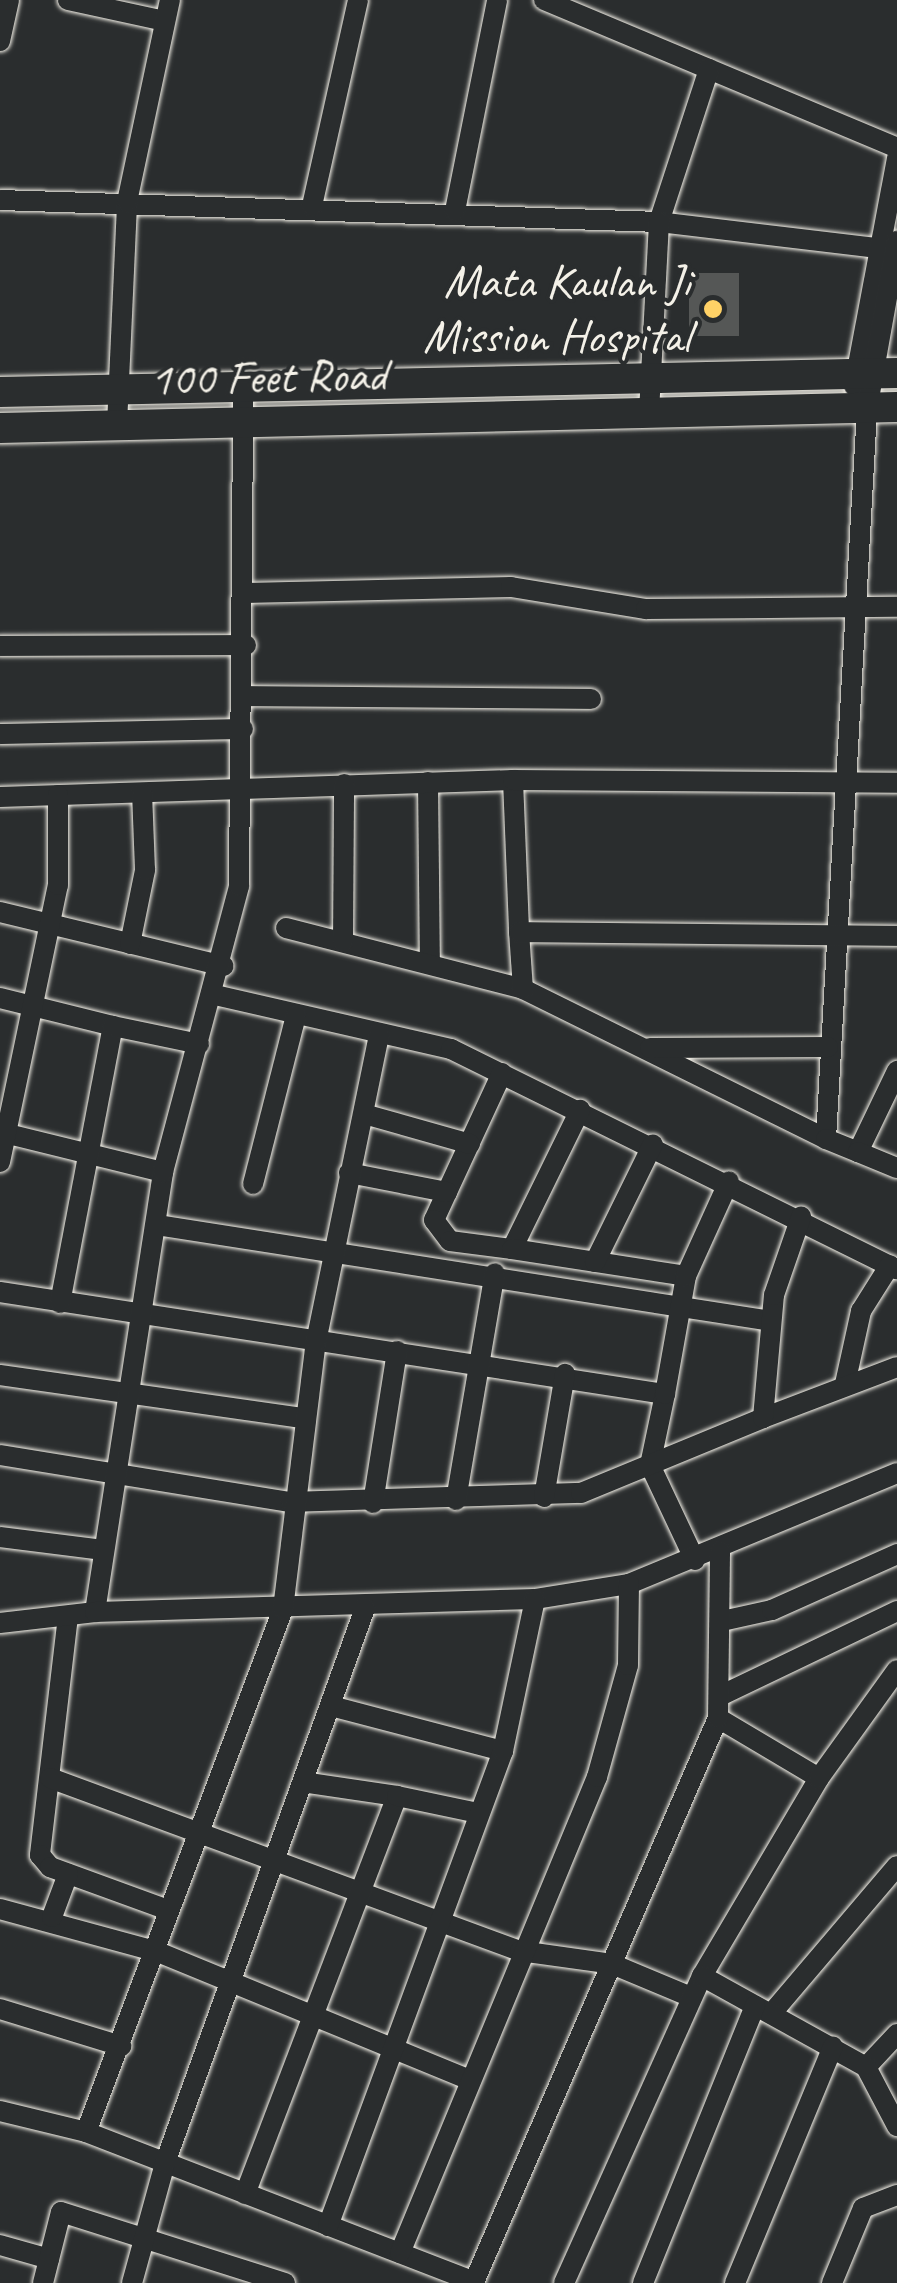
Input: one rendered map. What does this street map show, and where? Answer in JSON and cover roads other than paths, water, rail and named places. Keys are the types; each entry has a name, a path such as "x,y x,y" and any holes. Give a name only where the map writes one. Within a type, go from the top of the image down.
{"main road":[{"name":"100 Feet Road","path":"0,392 652,382 876,374"},
{"name":"100 Feet Road","path":"0,428 871,409"}],"street":[{"path":"0,41 9,0"},
{"path":"68,0 167,10 127,202 117,425"},
{"path":"312,206 358,0"},
{"path":"455,211 497,0"},
{"path":"544,0 897,148"},
{"path":"649,415 660,222 709,69"},
{"path":"876,374 873,248 897,158"},
{"path":"0,200 455,211 660,222 873,248 896,246 871,409 852,606 831,935 826,1139"},
{"path":"95,1612 114,1472 158,1225 163,1172 224,966 243,786 246,645 242,388"},
{"path":"245,593 512,588 646,609 897,608"},
{"path":"0,646 246,645"},
{"path":"244,696 591,699"},
{"path":"0,734 243,729"},
{"path":"513,780 523,989"},
{"path":"0,797 513,780 897,783"},
{"path":"428,782 430,964"},
{"path":"343,942 344,784"},
{"path":"130,944 144,870 142,793"},
{"path":"0,1162 62,857 58,796"},
{"path":"0,912 224,966"},
{"path":"286,928 523,989 826,1139 897,1168"},
{"path":"519,932 897,936"},
{"path":"214,995 451,1050 801,1217 893,1267 861,1311 845,1384"},
{"path":"0,998 200,1044"},
{"path":"253,1184 296,1015"},
{"path":"60,1302 82,1155 113,1026"},
{"path":"86,2132 158,1952 168,1910 283,1608 291,1502 316,1342 379,1034"},
{"path":"643,1048 828,1047"},
{"path":"858,1152 897,1072"},
{"path":"502,1073 434,1220 441,1236 686,1276"},
{"path":"512,1248 580,1110"},
{"path":"364,1114 470,1144"},
{"path":"3,1133 163,1172"},
{"path":"596,1262 652,1144"},
{"path":"349,1173 447,1192"},
{"path":"695,1560 650,1466 686,1276 729,1182"},
{"path":"763,1418 771,1321 801,1217"},
{"path":"158,1225 494,1274 771,1321"},
{"path":"456,1500 494,1274"},
{"path":"0,1292 316,1342 482,1361 665,1394"},
{"path":"373,1504 397,1351"},
{"path":"0,1455 291,1502 373,1504 544,1497 650,1466 845,1384 897,1367"},
{"path":"544,1497 565,1374"},
{"path":"0,1375 304,1418"},
{"path":"0,1623 95,1612 365,1608 535,1598 628,1584 720,1551 897,1474"},
{"path":"0,1537 103,1550"},
{"path":"0,2111 86,2132 475,2282 718,1718 724,1694 720,1551"},
{"path":"722,1622 772,1610 897,1554"},
{"path":"400,2253 616,1718 628,1584"},
{"path":"328,2226 473,1812 502,1751 535,1598"},
{"path":"132,2283 165,2162 309,1783 365,1608"},
{"path":"724,1694 897,1611"},
{"path":"68,1616 40,1855 68,1874 168,1910"},
{"path":"564,2283 690,1996 819,1778 897,1670"},
{"path":"331,1706 502,1751"},
{"path":"718,1718 819,1778"},
{"path":"50,1778 357,1896 520,1951 612,1964 690,1996"},
{"path":"309,1783 473,1812"},
{"path":"245,2194 310,2015 397,1796"},
{"path":"643,2283 763,2010 897,1866"},
{"path":"52,1917 68,1874"},
{"path":"0,1909 52,1917 158,1952 470,2080"},
{"path":"702,1976 866,2067 897,2126"},
{"path":"0,2009 121,2046"},
{"path":"866,2067 897,2034"},
{"path":"735,2283 833,2046"},
{"path":"832,2283 863,2208 897,2196"},
{"path":"42,2283 61,2212 146,2233 285,2283"},
{"path":"0,2245 49,2259"},
{"path":"418,2283 425,2262"}],"place":[{"name":"Mata Kaulan Ji Mission Hospital","path":"713,309"}]}
